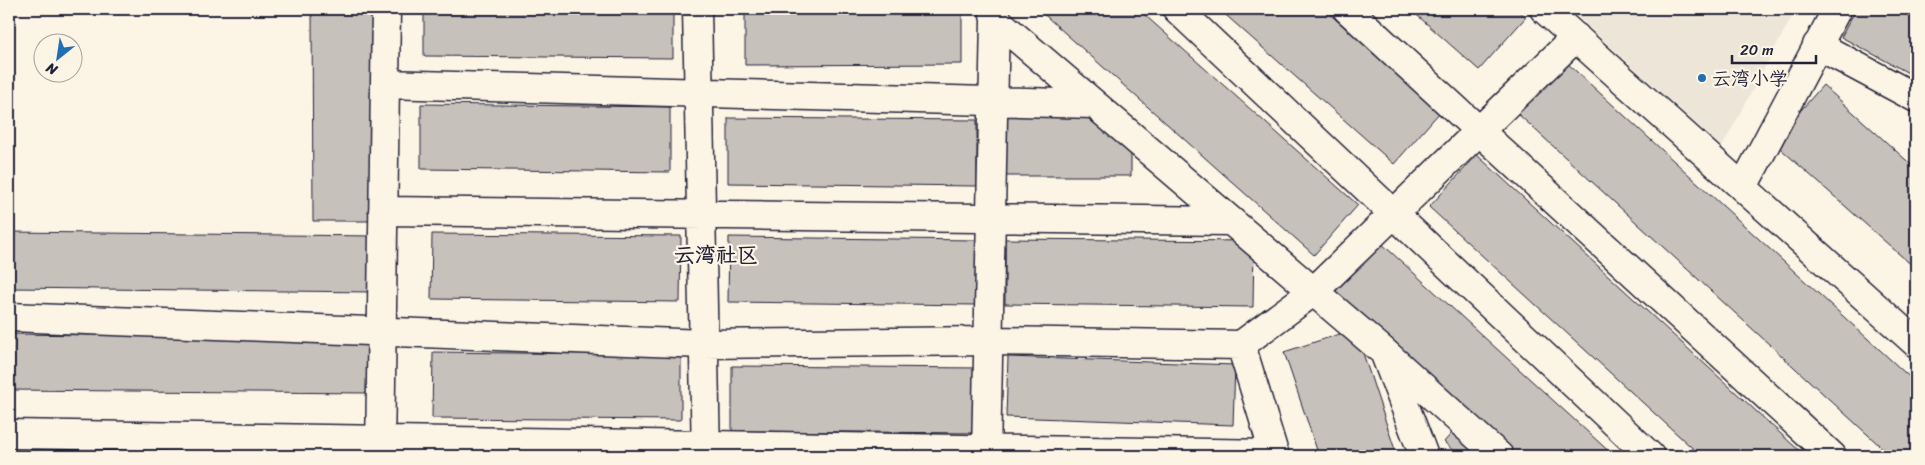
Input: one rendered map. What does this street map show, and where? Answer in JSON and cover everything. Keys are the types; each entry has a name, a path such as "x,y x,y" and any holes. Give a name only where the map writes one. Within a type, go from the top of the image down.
{"street":[{"path":"380,448 386,9"},
{"path":"697,9 706,451"},
{"path":"1177,9 1650,456"},
{"path":"1347,9 1832,456"},
{"path":"1544,9 1916,343"},
{"path":"1743,187 1837,9"},
{"path":"986,453 994,101 994,14"},
{"path":"994,14 1094,104 1383,351 1499,456"},
{"path":"9,317 704,344 989,341 1241,345 1314,291 1576,37"},
{"path":"1818,45 1916,98"},
{"path":"385,84 1094,104"},
{"path":"384,211 1230,221"},
{"path":"9,434 380,448 1274,455 1241,345"},
{"path":"1383,351 1424,456"}],"shaded area":[{"name":"云湾小学","path":"1569,9 1796,9 1722,147"}],"building":[{"path":"312,9 373,9 374,221 313,221"},
{"path":"424,9 673,9 673,58 424,56"},
{"path":"745,9 962,9 962,64 745,65"},
{"path":"1038,9 1138,9 1358,205 1314,255"},
{"path":"1219,9 1324,9 1440,112 1394,164"},
{"path":"1410,9 1516,9 1526,17 1479,70"},
{"path":"1856,9 1916,9 1916,77 1841,37"},
{"path":"1566,62 1916,383 1916,456 1891,456 1518,114"},
{"path":"1823,85 1916,169 1916,269 1773,142"},
{"path":"421,104 670,107 670,172 421,169"},
{"path":"1004,113 1093,114 1131,141 1131,176 1004,176"},
{"path":"728,118 977,120 977,186 728,183"},
{"path":"1477,155 1805,456 1701,456 1429,207"},
{"path":"9,232 375,236 374,292 9,288"},
{"path":"432,234 681,236 680,302 431,299"},
{"path":"729,237 977,240 977,305 728,302"},
{"path":"1005,239 1254,241 1253,307 1005,304"},
{"path":"1380,242 1614,456 1509,456 1332,294"},
{"path":"1355,329 1397,456 1319,456 1284,352"},
{"path":"9,334 370,338 369,393 9,390"},
{"path":"433,352 681,355 681,420 432,418"},
{"path":"1008,357 1235,365 1233,425 1006,417"},
{"path":"732,366 981,368 981,433 732,431"},
{"path":"1457,427 1488,456 1459,456 1444,442"},
{"path":"285,446 285,456 9,456 9,447"}],"place":[{"name":"云湾小学","path":"1702,78"}],"district":[{"name":"云湾社区","path":"716,255"}]}
